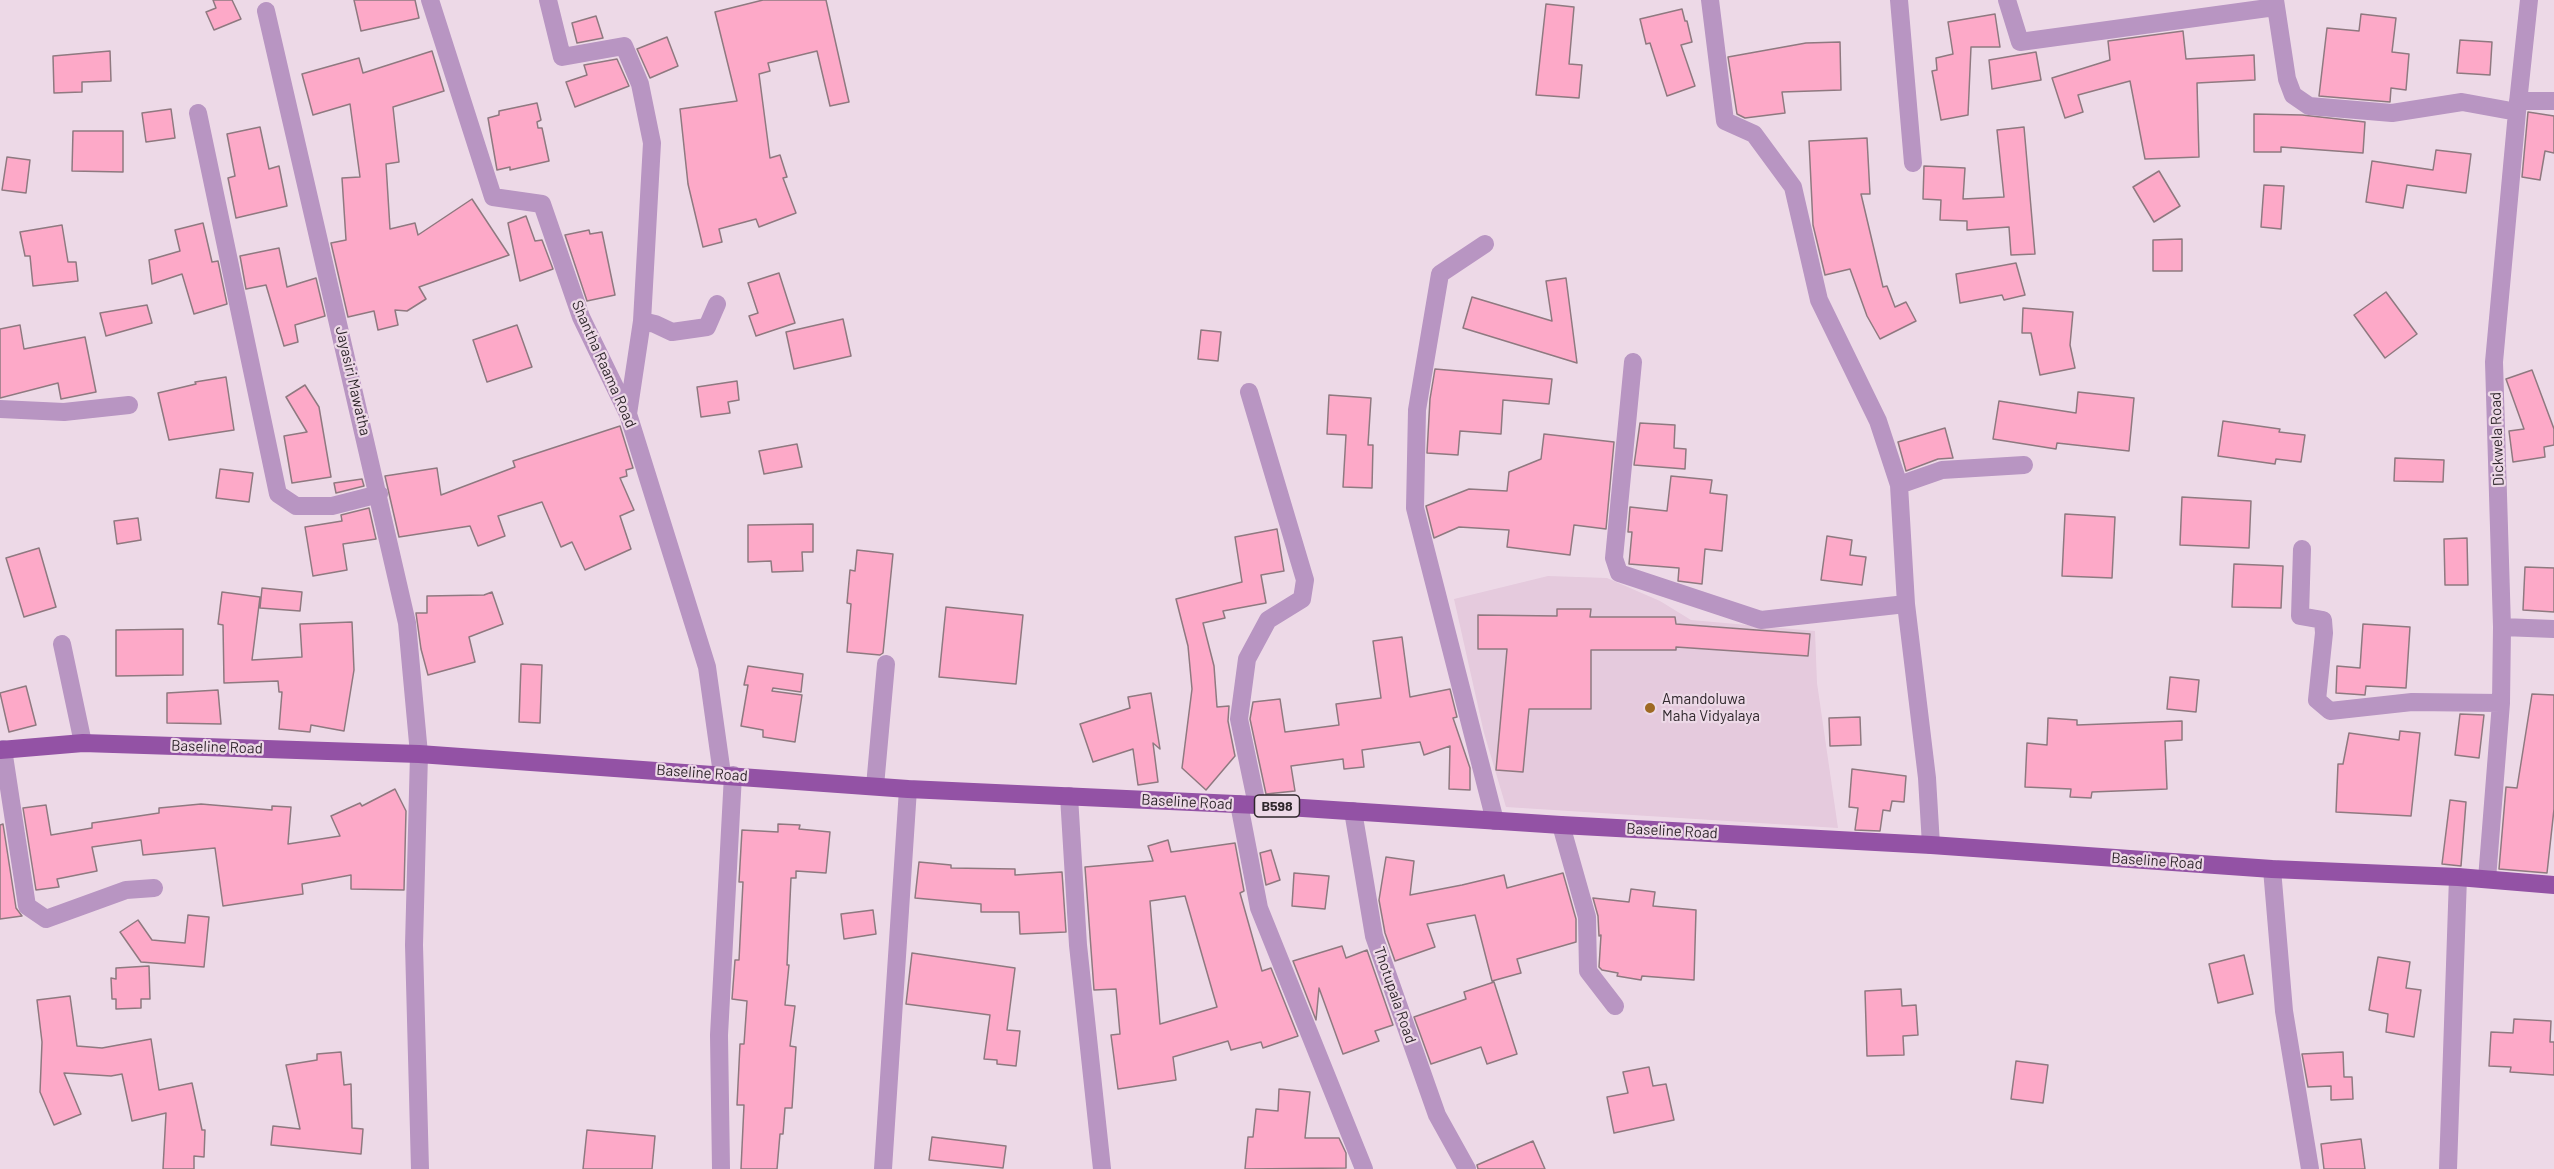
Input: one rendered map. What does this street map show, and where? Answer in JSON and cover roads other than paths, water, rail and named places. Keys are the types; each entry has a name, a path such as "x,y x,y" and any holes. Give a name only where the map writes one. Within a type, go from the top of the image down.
{"main road":[{"name":"Baseline Road","path":"2,749 83,743 419,754 727,774 908,789 1257,805 1561,825 1931,845 2272,869 2458,877 2554,885"}],"street":[{"name":"Shantha Raama Road","path":"430,0 493,197 542,204 581,317 628,414 707,667 727,774 718,1035 721,1169"},
{"path":"548,0 562,57 624,46 640,84 652,143 642,321 628,414"},
{"path":"1710,0 1725,121 1754,134 1793,187 1819,300 1878,421 1899,485 1906,604 1927,778 1931,845"},
{"path":"1899,0 1913,163"},
{"path":"2007,0 2020,42 2275,3 2287,79 2293,95 2309,106 2392,113 2462,102 2517,106 2554,100"},
{"name":"Dickwela Road","path":"2487,879 2501,703 2502,627 2494,362 2529,0"},
{"name":"Jayasiri Mawatha","path":"266,11 407,623 419,754 414,945 420,1169"},
{"path":"198,113 278,494 296,506 332,506 379,494"},
{"path":"1485,244 1440,274 1417,410 1415,508 1495,821"},
{"path":"642,321 656,324 672,332 707,327 717,304"},
{"path":"1634,362 1614,558 1619,573 1761,620 1906,604"},
{"path":"1249,392 1305,580 1302,599 1268,620 1247,659 1239,719 1257,805"},
{"path":"0,409 64,412 129,405"},
{"path":"1899,485 1942,470 2024,465"},
{"path":"2302,549 2300,616 2323,620 2324,633 2317,700 2330,711 2412,702 2501,703"},
{"path":"2502,627 2554,628"},
{"path":"62,644 83,743"},
{"path":"875,786 886,664"},
{"path":"2,749 27,906 46,919 126,890 154,888"},
{"path":"883,1169 908,789"},
{"path":"1069,796 1078,945 1102,1169"},
{"path":"1239,804 1259,908 1364,1169"},
{"name":"Thotupala Road","path":"1353,811 1374,936 1437,1115 1467,1169"},
{"path":"1561,825 1587,917 1588,971 1615,1006"},
{"path":"2272,869 2284,1011 2310,1169"},
{"path":"2448,1169 2458,877"}],"place":[{"name":"Amandoluwa Maha Vidyalaya","path":"1650,708"}]}
